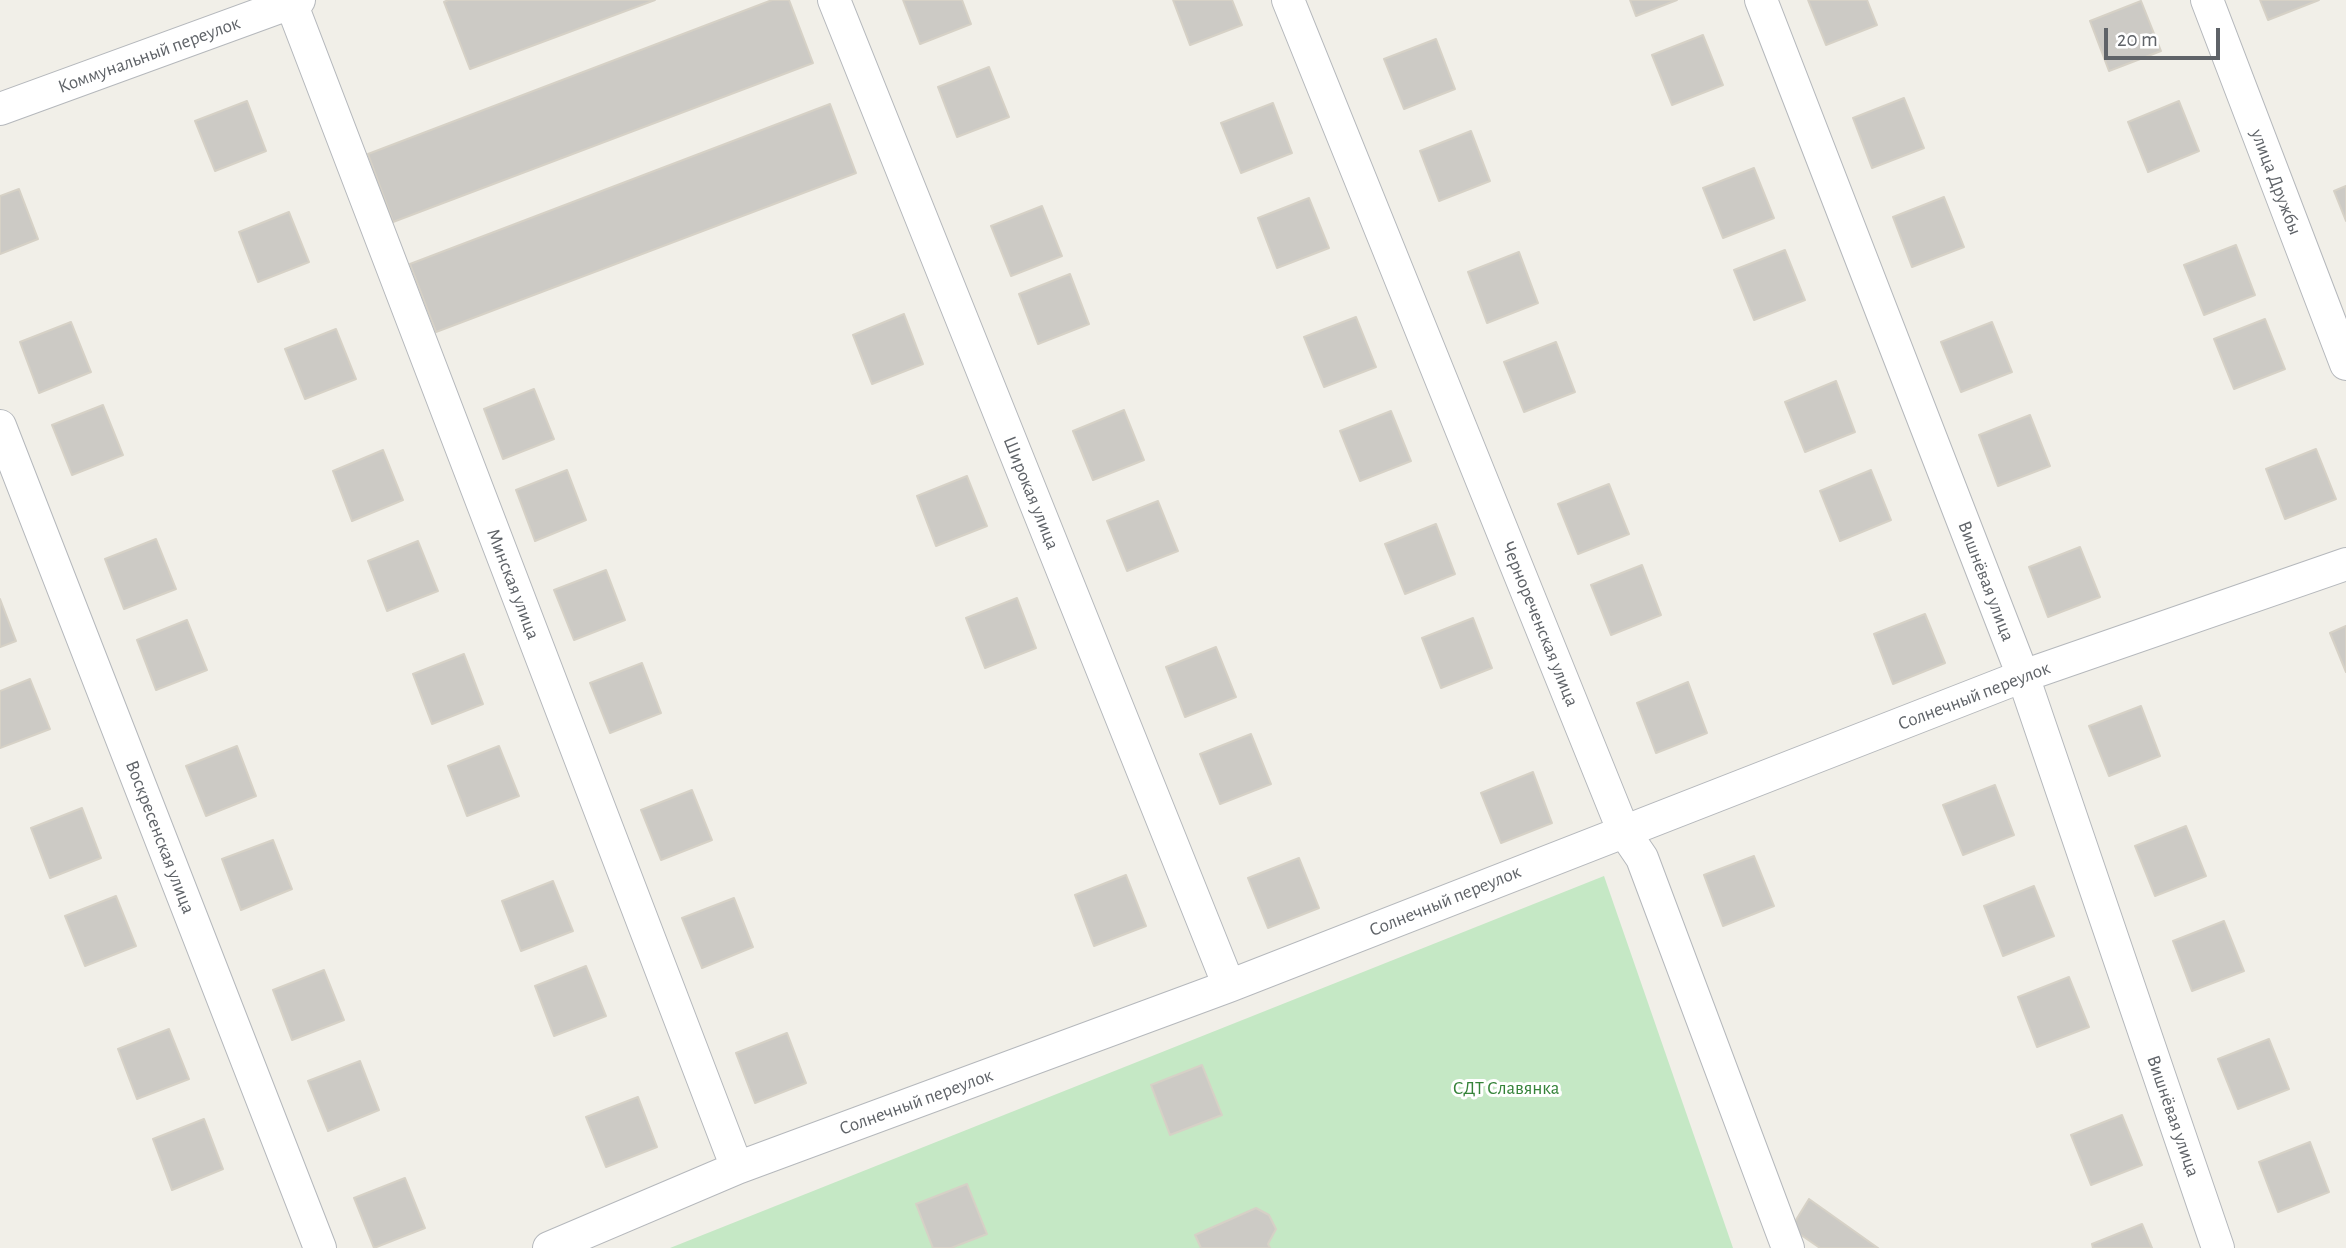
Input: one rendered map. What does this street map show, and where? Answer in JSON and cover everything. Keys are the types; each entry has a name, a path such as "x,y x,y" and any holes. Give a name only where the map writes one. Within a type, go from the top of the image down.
{"street":[{"name":"Широкая улица","path":"834,0 1229,986"},
{"name":"Чернореченская улица","path":"1288,0 1623,830 1642,858 1788,1248"},
{"name":"Вишнёвая улица","path":"1761,0 2023,676 2218,1248"},
{"name":"улица Дружбы","path":"2207,0 2346,364"},
{"name":"Коммунальный переулок","path":"0,109 293,1"},
{"name":"Минская улица","path":"293,1 737,1168"},
{"name":"Воскресенская улица","path":"0,426 320,1248"},
{"name":"Солнечный переулок","path":"549,1248 737,1168 1229,986 2023,676 2346,564"}],"green space":[{"name":"СДТ Славянка","path":"1604,876 1733,1248 670,1248"}],"building":[{"path":"655,0 470,69 444,2"},
{"path":"772,0 789,0 813,63 393,222 368,154"},
{"path":"903,0 962,0 971,24 920,44"},
{"path":"1173,0 1232,0 1242,25 1190,45"},
{"path":"1630,0 1677,0 1636,16"},
{"path":"1808,0 1867,0 1877,25 1826,45"},
{"path":"2260,0 2319,0 2268,20"},
{"path":"2141,1 2161,51 2109,71 2090,21"},
{"path":"1703,35 1723,85 1672,105 1652,55"},
{"path":"1436,39 1455,89 1404,109 1384,59"},
{"path":"989,67 1009,117 957,137 938,87"},
{"path":"1904,98 1924,148 1872,168 1853,118"},
{"path":"247,101 266,151 215,171 195,121"},
{"path":"2179,101 2199,151 2148,172 2128,122"},
{"path":"1273,103 1292,153 1241,173 1221,123"},
{"path":"830,104 856,173 436,332 410,264"},
{"path":"1471,131 1490,181 1439,201 1420,151"},
{"path":"1754,168 1774,218 1723,238 1703,188"},
{"path":"2346,186 2346,221 2334,191"},
{"path":"19,189 38,239 0,254 0,196"},
{"path":"1944,197 1964,247 1912,267 1893,217"},
{"path":"1309,198 1329,248 1277,268 1258,218"},
{"path":"1042,206 1062,256 1011,276 991,226"},
{"path":"289,212 309,262 258,282 239,232"},
{"path":"2236,245 2255,295 2204,315 2184,265"},
{"path":"1785,250 1805,300 1754,320 1734,270"},
{"path":"1519,252 1538,303 1487,323 1468,272"},
{"path":"1070,274 1089,324 1038,344 1019,294"},
{"path":"904,314 923,364 872,384 853,335"},
{"path":"1356,317 1376,367 1324,387 1304,337"},
{"path":"2265,319 2285,369 2234,389 2214,339"},
{"path":"71,322 91,372 39,393 20,342"},
{"path":"1992,322 2012,372 1961,392 1941,342"},
{"path":"336,329 356,379 305,399 285,349"},
{"path":"1556,342 1575,392 1524,412 1504,362"},
{"path":"1836,381 1855,432 1805,452 1785,402"},
{"path":"534,389 554,439 503,459 484,409"},
{"path":"103,405 123,455 72,475 52,425"},
{"path":"1124,410 1144,460 1093,480 1073,431"},
{"path":"1391,411 1411,461 1360,481 1340,431"},
{"path":"2030,415 2050,466 1998,486 1979,435"},
{"path":"2316,449 2336,499 2285,519 2266,469"},
{"path":"383,450 403,500 352,521 333,471"},
{"path":"567,470 586,520 535,541 516,490"},
{"path":"1871,470 1891,520 1840,541 1820,491"},
{"path":"967,476 987,526 936,546 917,496"},
{"path":"1609,484 1629,534 1578,554 1558,504"},
{"path":"1158,501 1178,551 1127,571 1107,521"},
{"path":"1436,524 1455,574 1405,594 1385,544"},
{"path":"156,539 176,589 124,609 105,559"},
{"path":"418,541 438,591 387,611 368,561"},
{"path":"2080,547 2100,597 2048,617 2029,567"},
{"path":"1642,565 1661,615 1611,635 1591,585"},
{"path":"606,570 625,620 574,640 554,590"},
{"path":"1017,598 1036,648 985,668 966,618"},
{"path":"0,599 16,641 0,647"},
{"path":"1925,614 1945,663 1893,684 1874,634"},
{"path":"1473,618 1492,668 1441,688 1422,638"},
{"path":"187,620 207,670 156,690 137,640"},
{"path":"2346,626 2346,672 2330,633"},
{"path":"1216,647 1236,697 1185,717 1166,667"},
{"path":"464,654 483,704 432,724 413,674"},
{"path":"642,663 661,713 610,733 590,683"},
{"path":"30,679 50,729 0,748 0,691"},
{"path":"1688,682 1707,733 1656,753 1637,703"},
{"path":"2141,706 2160,756 2109,776 2089,726"},
{"path":"1251,734 1271,784 1220,804 1200,754"},
{"path":"237,746 256,796 206,816 186,766"},
{"path":"499,746 519,796 467,816 448,766"},
{"path":"1533,772 1552,823 1501,843 1481,793"},
{"path":"1995,785 2014,835 1963,855 1943,805"},
{"path":"692,790 712,840 661,860 641,810"},
{"path":"82,808 101,858 50,878 31,828"},
{"path":"2186,826 2206,876 2155,896 2135,846"},
{"path":"273,840 292,889 241,910 222,859"},
{"path":"1754,856 1774,906 1723,926 1704,875"},
{"path":"1299,858 1319,908 1268,928 1248,878"},
{"path":"1126,875 1146,926 1094,946 1075,895"},
{"path":"553,881 573,931 521,951 502,901"},
{"path":"2034,886 2054,936 2003,956 1984,906"},
{"path":"116,896 136,946 85,966 65,916"},
{"path":"734,898 753,947 702,968 682,918"},
{"path":"2224,921 2244,971 2192,991 2173,941"},
{"path":"586,966 606,1016 554,1036 535,986"},
{"path":"324,970 344,1020 292,1040 273,990"},
{"path":"2069,977 2089,1027 2037,1047 2018,997"},
{"path":"169,1029 189,1079 137,1099 118,1049"},
{"path":"787,1033 806,1083 755,1103 736,1053"},
{"path":"2269,1039 2289,1089 2238,1109 2218,1059"},
{"path":"360,1061 379,1110 328,1131 308,1081"},
{"path":"1202,1065 1222,1115 1170,1135 1151,1085"},
{"path":"638,1097 657,1147 606,1167 586,1117"},
{"path":"2122,1115 2142,1165 2091,1185 2071,1135"},
{"path":"204,1119 223,1169 172,1190 153,1139"},
{"path":"2310,1142 2329,1192 2278,1212 2259,1162"},
{"path":"405,1178 425,1228 374,1248 354,1198"},
{"path":"967,1184 987,1234 951,1248 933,1248 916,1204"},
{"path":"1809,1199 1878,1248 1820,1248 1791,1228"},
{"path":"1256,1208 1269,1215 1276,1229 1268,1244 1270,1248 1201,1248 1195,1235"},
{"path":"2142,1224 2152,1248 2093,1248 2092,1244"}]}
